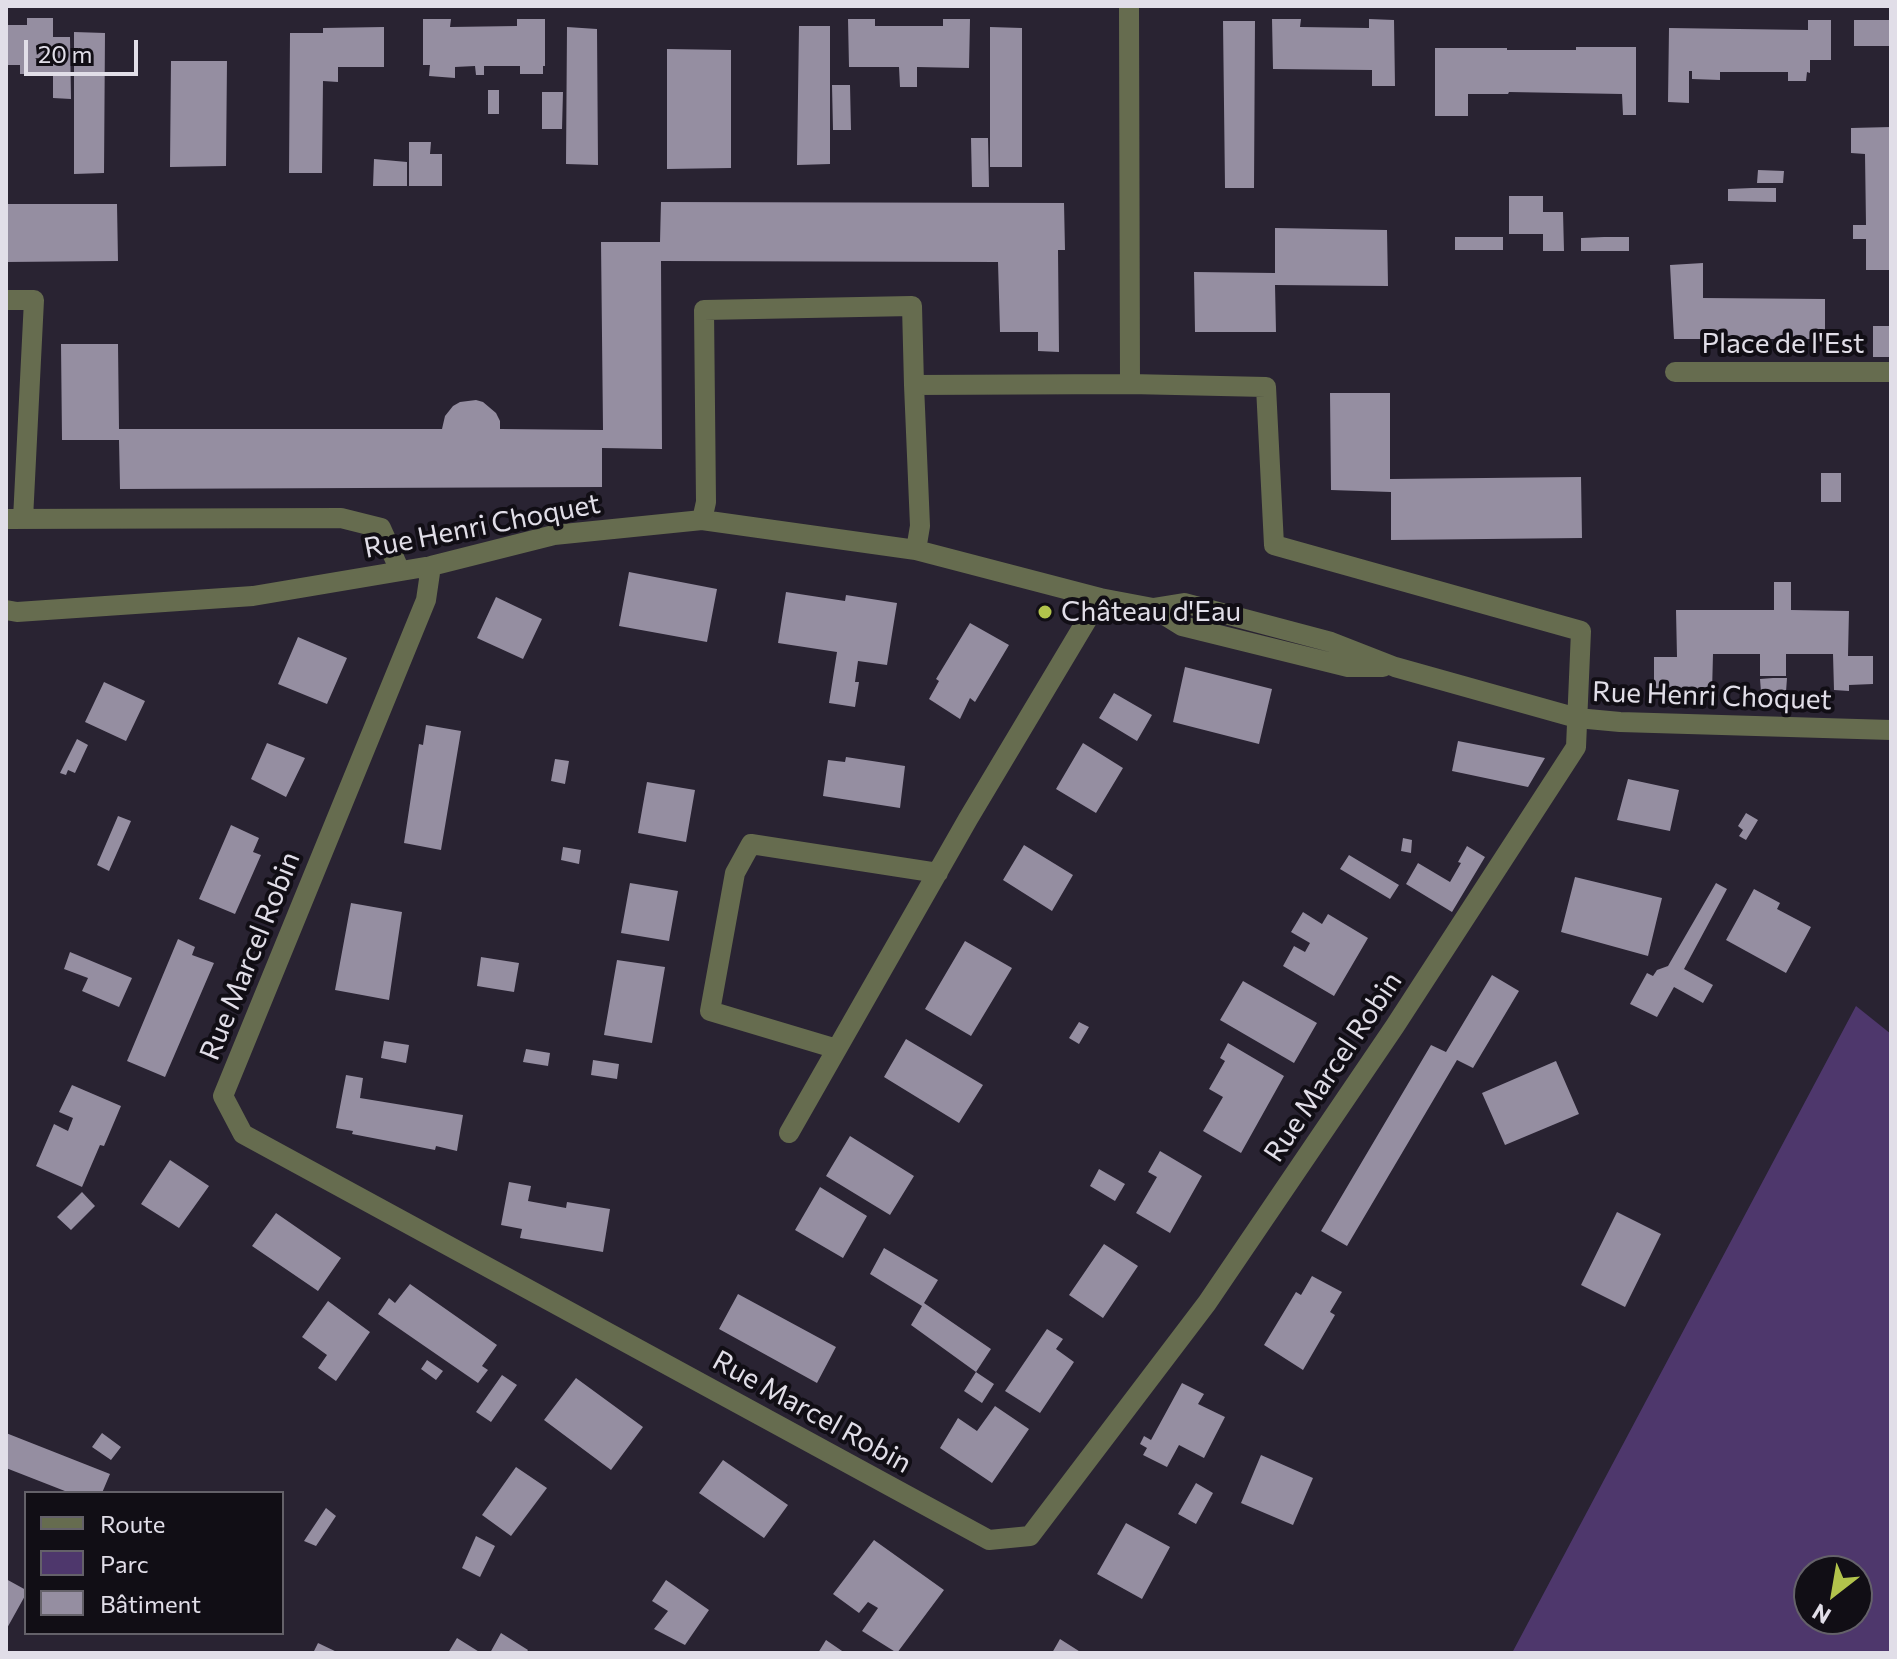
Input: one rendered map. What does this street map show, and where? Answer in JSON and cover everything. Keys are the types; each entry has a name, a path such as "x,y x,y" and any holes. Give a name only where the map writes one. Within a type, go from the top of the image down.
{"street":[{"path":"1129,6 1130,384"},
{"path":"6,300 34,300 14,519 341,518 381,528 400,571"},
{"path":"702,520 706,502 704,310 912,306 920,526 916,550"},
{"name":"Place de l'Est","path":"1675,372 1891,372"},
{"path":"914,385 1266,387 1274,545 1581,631 1577,718"},
{"name":"Rue Henri Choquet","path":"6,610 17,612 253,596 431,566 554,535 702,520 916,550 1100,598 1153,608 1182,626 1348,667 1395,667 1577,718 1891,730"},
{"name":"Rue Marcel Robin","path":"431,566 426,600 223,1096 243,1134 989,1540 1030,1536 1207,1303 1395,1026 1576,747 1577,718"},
{"path":"789,1133 968,819 1100,598"},
{"path":"837,1049 710,1011 735,873 751,844 938,873"}],"green space":[{"path":"1856,1006 1891,1034 1891,1653 1512,1653"}],"building":[{"path":"27,18 53,18 53,37 70,37 71,99 53,98 53,74 20,74 20,65 6,65 6,25 27,25"},
{"path":"423,19 451,19 450,27 517,26 517,19 545,19 543,74 520,74 520,66 484,66 484,75 476,75 475,66 455,67 455,78 429,76 430,65 423,65"},
{"path":"848,19 875,19 875,26 943,26 943,19 970,19 969,68 917,67 917,87 900,87 899,67 849,67"},
{"path":"1272,19 1301,19 1300,27 1369,28 1369,19 1394,20 1395,86 1372,86 1372,70 1273,69"},
{"path":"1808,20 1831,20 1831,60 1810,60 1810,73 1807,72 1806,81 1788,81 1788,72 1720,72 1720,80 1692,79 1692,71 1689,71 1689,103 1668,102 1669,28 1808,30"},
{"path":"1854,20 1891,20 1891,46 1854,46"},
{"path":"1223,21 1255,21 1254,188 1225,188"},
{"path":"799,26 830,26 830,164 797,165"},
{"path":"384,27 384,67 338,67 338,82 323,81 322,173 289,173 290,33 323,33 323,28"},
{"path":"567,27 597,29 598,165 566,164"},
{"path":"990,27 1022,28 1022,167 990,167"},
{"path":"74,32 105,33 104,173 74,174"},
{"path":"1576,47 1636,47 1636,115 1623,115 1622,94 1509,92 1468,94 1468,116 1435,116 1435,48 1576,50"},
{"path":"667,49 731,50 731,168 667,169"},
{"path":"171,61 227,61 226,166 170,167"},
{"path":"832,85 850,85 851,130 833,130"},
{"path":"488,90 499,90 499,114 488,114"},
{"path":"542,92 563,92 562,129 542,129"},
{"path":"1891,127 1891,270 1866,270 1866,239 1853,239 1853,225 1866,225 1865,154 1851,153 1851,128"},
{"path":"971,138 988,138 989,187 972,187"},
{"path":"409,142 431,142 430,154 442,154 442,186 409,186"},
{"path":"374,159 407,162 407,186 373,186"},
{"path":"1758,170 1784,171 1783,183 1757,183"},
{"path":"1776,188 1776,202 1728,201 1728,189"},
{"path":"1509,196 1543,196 1543,212 1563,212 1564,251 1543,251 1543,234 1509,234"},
{"path":"661,202 1064,203 1065,250 1058,250 1059,352 1038,351 1038,332 1000,332 998,262 661,261 662,449 602,448 602,487 120,489 119,440 62,440 61,344 118,344 119,429 442,429 445,416 453,406 476,400 496,413 500,429 603,430 601,242 660,242"},
{"path":"6,204 117,204 118,261 6,262"},
{"path":"1275,228 1387,230 1388,286 1275,285 1276,332 1195,332 1194,272 1275,273"},
{"path":"1455,237 1503,237 1503,250 1455,250"},
{"path":"1629,237 1629,251 1581,251 1581,238"},
{"path":"1703,263 1703,298 1825,299 1825,339 1674,339 1670,265"},
{"path":"1873,326 1891,326 1891,357 1873,357"},
{"path":"1330,393 1390,393 1390,479 1581,477 1582,538 1391,540 1391,492 1331,490"},
{"path":"1821,473 1841,473 1841,502 1821,502"},
{"path":"629,572 717,589 707,642 619,626"},
{"path":"1774,582 1791,582 1791,610 1849,611 1848,656 1873,656 1873,684 1849,685 1849,691 1834,690 1833,654 1786,654 1786,676 1760,676 1760,654 1713,654 1712,692 1654,693 1654,657 1677,657 1676,610 1774,610"},
{"path":"786,592 845,601 846,595 897,603 887,665 858,661 855,707 829,703 837,652 778,643"},
{"path":"496,597 542,619 523,659 477,638"},
{"path":"970,623 1009,645 975,702 970,698 960,719 929,699 939,681 936,679"},
{"path":"298,637 347,658 327,704 278,684"},
{"path":"1185,667 1272,689 1259,744 1173,722"},
{"path":"1787,678 1786,692 1761,692 1760,679"},
{"path":"104,682 145,701 126,741 85,722"},
{"path":"1114,693 1152,715 1137,741 1099,718"},
{"path":"426,725 461,731 441,850 404,843 419,744 423,745"},
{"path":"77,739 88,745 75,773 68,770 66,775 60,773"},
{"path":"1458,741 1545,758 1528,787 1452,771"},
{"path":"267,743 305,758 286,797 251,779"},
{"path":"1083,743 1123,768 1096,813 1056,789"},
{"path":"846,757 905,766 900,808 823,796 828,760 845,762"},
{"path":"555,759 569,761 565,784 551,781"},
{"path":"1628,779 1679,790 1670,831 1617,820"},
{"path":"647,782 695,790 686,842 638,833"},
{"path":"1746,813 1758,820 1746,840 1739,836 1743,830 1738,826"},
{"path":"118,816 131,821 109,871 97,865"},
{"path":"231,825 259,838 253,852 261,855 235,914 199,899"},
{"path":"1403,838 1412,840 1411,853 1401,851"},
{"path":"1024,845 1073,875 1052,911 1003,880"},
{"path":"1467,846 1485,857 1452,912 1406,884 1418,863 1450,882"},
{"path":"563,847 581,850 579,864 561,860"},
{"path":"1349,855 1399,885 1390,899 1340,869"},
{"path":"1575,877 1662,898 1648,956 1561,932"},
{"path":"630,883 678,891 669,941 621,933"},
{"path":"1716,883 1727,889 1684,969 1713,985 1703,1003 1674,987 1657,1017 1630,1004 1647,973 1653,976 1657,970 1668,966"},
{"path":"1754,889 1780,903 1777,909 1811,927 1786,973 1726,940"},
{"path":"351,903 402,912 389,1000 335,990"},
{"path":"1303,912 1322,924 1328,914 1368,938 1334,996 1283,966 1294,946 1305,952 1310,943 1291,932"},
{"path":"178,939 195,947 192,955 214,963 165,1077 127,1061"},
{"path":"965,941 1012,968 971,1036 925,1009"},
{"path":"70,952 132,978 119,1007 82,991 88,978 64,969"},
{"path":"481,957 519,963 514,992 477,986"},
{"path":"617,960 665,967 652,1043 604,1035"},
{"path":"1492,975 1519,991 1473,1068 1457,1060 1347,1246 1321,1231 1431,1045 1446,1052"},
{"path":"1243,981 1317,1023 1294,1063 1220,1020"},
{"path":"1079,1022 1089,1027 1079,1044 1069,1038"},
{"path":"906,1039 983,1085 959,1123 884,1077"},
{"path":"384,1041 409,1045 406,1063 381,1058"},
{"path":"1228,1043 1284,1076 1241,1153 1203,1131 1223,1097 1209,1089 1225,1061 1220,1058"},
{"path":"526,1049 550,1053 548,1066 523,1062"},
{"path":"593,1060 619,1064 617,1079 591,1075"},
{"path":"1556,1061 1579,1114 1505,1145 1482,1093"},
{"path":"346,1075 363,1078 360,1098 463,1115 457,1151 436,1146 435,1150 336,1128"},
{"path":"72,1085 121,1106 82,1187 36,1166 54,1124 68,1131 73,1118 59,1112"},
{"path":"850,1136 914,1176 890,1215 826,1176"},
{"path":"1160,1151 1202,1176 1170,1233 1136,1213 1157,1177 1148,1172"},
{"path":"170,1160 209,1186 179,1228 141,1204"},
{"path":"1099,1169 1125,1184 1115,1201 1090,1186"},
{"path":"509,1182 531,1186 528,1201 566,1208 567,1202 610,1209 603,1252 520,1238 522,1229 501,1225"},
{"path":"820,1187 867,1216 843,1258 795,1230"},
{"path":"82,1192 95,1206 71,1230 57,1217"},
{"path":"1617,1212 1661,1234 1625,1307 1581,1285"},
{"path":"276,1213 341,1258 318,1291 252,1246"},
{"path":"1104,1244 1138,1266 1103,1318 1069,1295"},
{"path":"884,1248 938,1280 924,1303 991,1349 976,1372 911,1325 922,1306 870,1274"},
{"path":"1312,1276 1342,1292 1330,1312 1335,1315 1303,1370 1264,1345 1296,1292 1301,1295"},
{"path":"410,1284 497,1345 482,1366 488,1370 478,1383 378,1314 389,1298 395,1303"},
{"path":"738,1294 836,1347 817,1383 719,1329"},
{"path":"328,1301 370,1332 336,1381 318,1368 327,1355 302,1337"},
{"path":"1047,1329 1063,1339 1056,1349 1074,1362 1040,1413 1005,1391"},
{"path":"427,1360 443,1371 436,1380 421,1369"},
{"path":"976,1372 994,1384 982,1403 964,1391"},
{"path":"502,1375 517,1385 491,1422 476,1412"},
{"path":"576,1378 643,1427 611,1470 544,1420"},
{"path":"1182,1383 1204,1394 1198,1404 1225,1417 1204,1458 1179,1445 1167,1467 1143,1455 1147,1448 1140,1444 1144,1436 1151,1440"},
{"path":"995,1406 1029,1429 992,1483 940,1448 958,1418 977,1431"},
{"path":"6,1433 110,1474 103,1491 65,1491 6,1468"},
{"path":"102,1433 121,1447 111,1460 92,1447"},
{"path":"1261,1455 1313,1478 1293,1525 1241,1503"},
{"path":"723,1460 788,1505 764,1538 699,1493"},
{"path":"516,1467 547,1488 511,1536 482,1515"},
{"path":"1196,1483 1213,1493 1196,1524 1178,1514"},
{"path":"326,1508 336,1516 316,1546 304,1541"},
{"path":"1126,1523 1170,1547 1142,1599 1097,1574"},
{"path":"476,1536 495,1546 480,1577 462,1568"},
{"path":"874,1540 944,1590 897,1653 862,1631 878,1608 868,1602 859,1613 833,1594"},
{"path":"6,1579 24,1589 24,1598 6,1630"},
{"path":"666,1580 709,1610 685,1645 654,1629 668,1611 652,1601"},
{"path":"501,1633 528,1650 526,1653 490,1653"},
{"path":"457,1638 481,1653 448,1653"},
{"path":"1060,1639 1082,1653 1052,1653"},
{"path":"826,1640 845,1653 818,1653"},
{"path":"318,1643 339,1653 313,1653"}],"place":[{"name":"Château d'Eau","path":"1045,612"}]}
